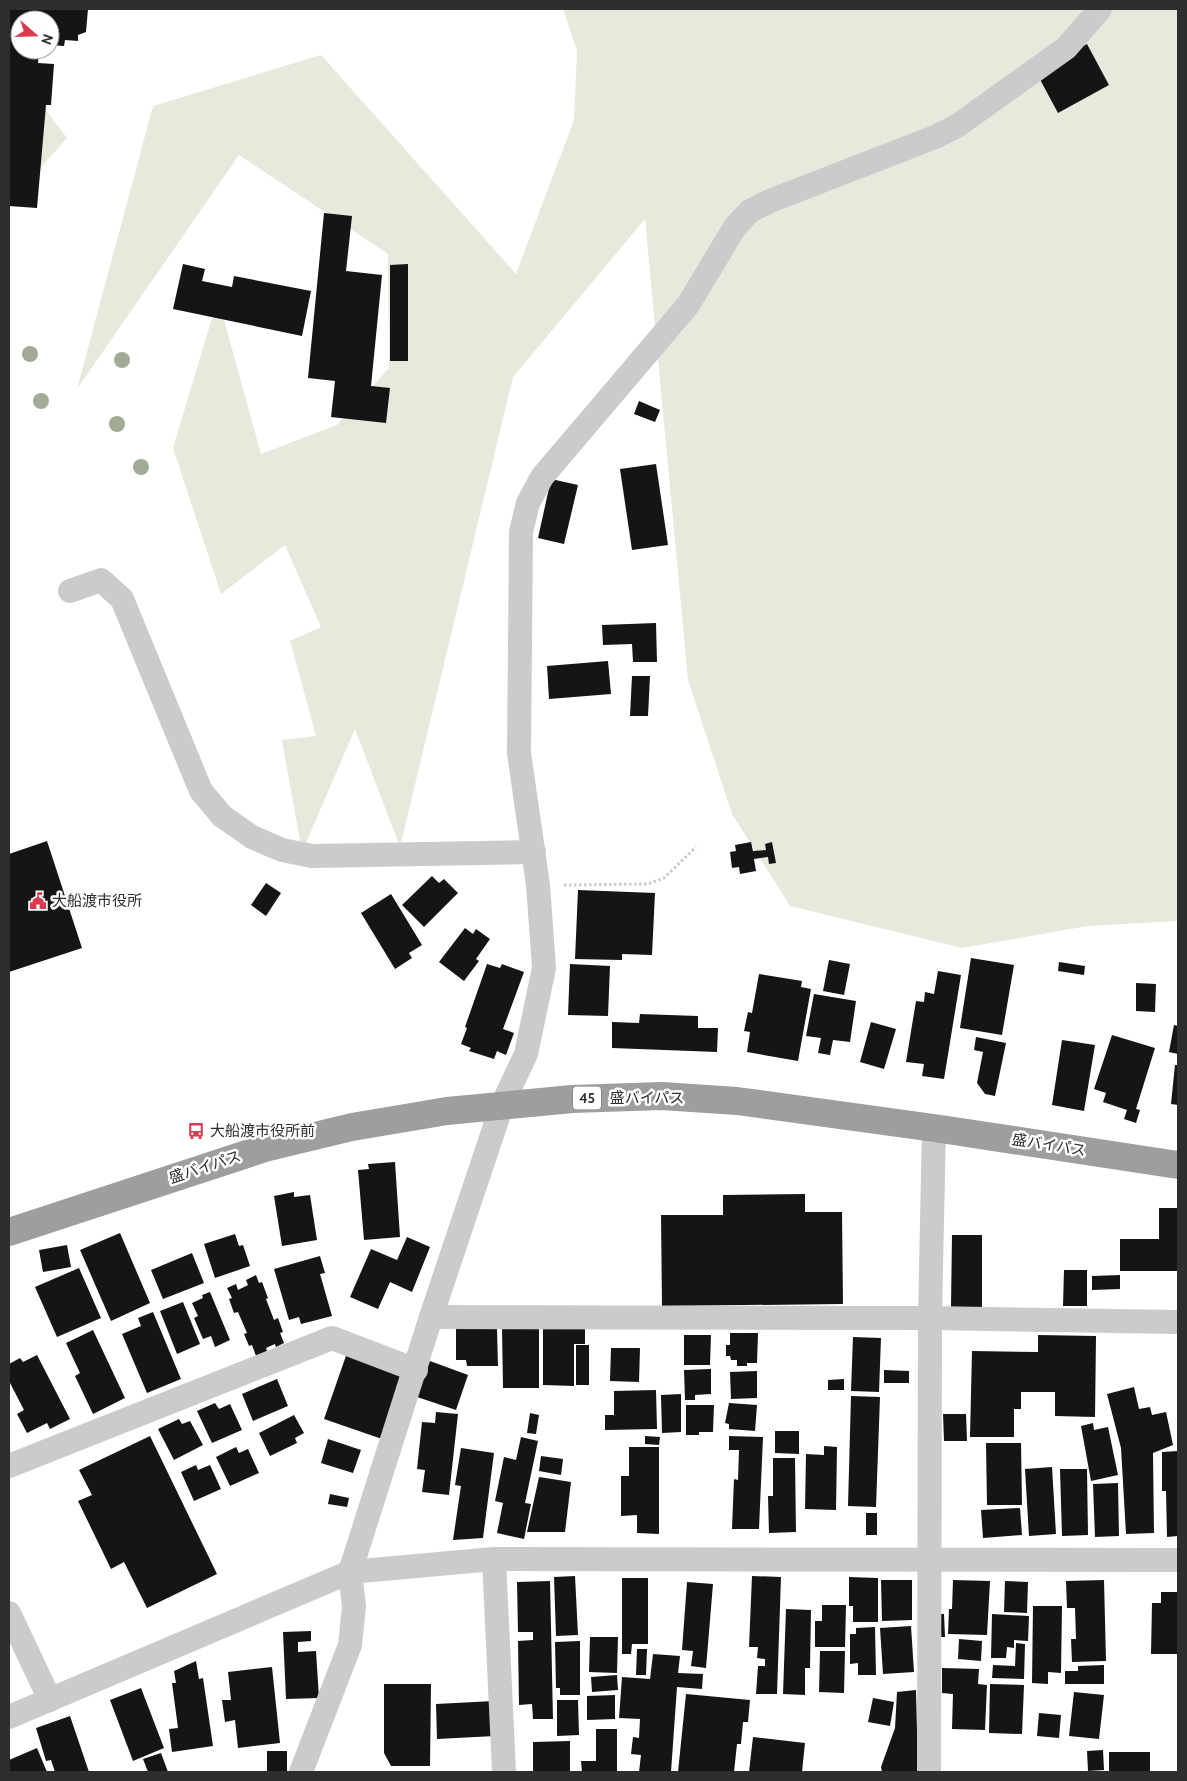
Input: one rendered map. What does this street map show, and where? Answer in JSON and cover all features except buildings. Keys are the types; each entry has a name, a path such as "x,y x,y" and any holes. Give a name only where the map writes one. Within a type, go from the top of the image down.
{"highway":[{"name":"盛バイパス","path":"9,1232 266,1148 352,1127 446,1111 572,1099 662,1096 737,1102 934,1128 1178,1165"}],"street":[{"path":"301,1772 350,1645 354,1606 350,1572 416,1370 431,1317 502,1105 526,1054 544,968 538,885 519,753 521,532 528,503 542,477 688,305 735,227 750,211 770,201 935,137 957,126 1066,48 1100,9"},
{"path":"70,591 101,580 122,599 201,791 222,816 252,837 282,850 312,856 534,852"},
{"path":"929,1772 930,1318 934,1128"},
{"path":"431,1317 930,1318 1178,1322"},
{"path":"9,1466 332,1338 416,1370"},
{"path":"494,1558 504,1772"},
{"path":"9,1717 350,1572 494,1558 1178,1560"},
{"path":"9,1613 50,1700"}],"path":[{"path":"538,885 648,884 664,878 696,847"}],"shaded area":[{"path":"563,9 1178,9 1178,921 1088,926 962,948 790,906 732,814 688,680 645,219 513,377 400,847 355,729 302,852 282,740 316,736 290,641 321,627 285,545 221,594 173,448 218,298 261,454 337,425 389,368 388,254 239,155 77,389 153,106 321,55 516,274 574,120 577,51"},
{"path":"9,62 67,138 9,203"}],"place":[{"name":"大船渡市役所","path":"38,901"},
{"name":"大船渡市役所前","path":"196,1131"}]}
